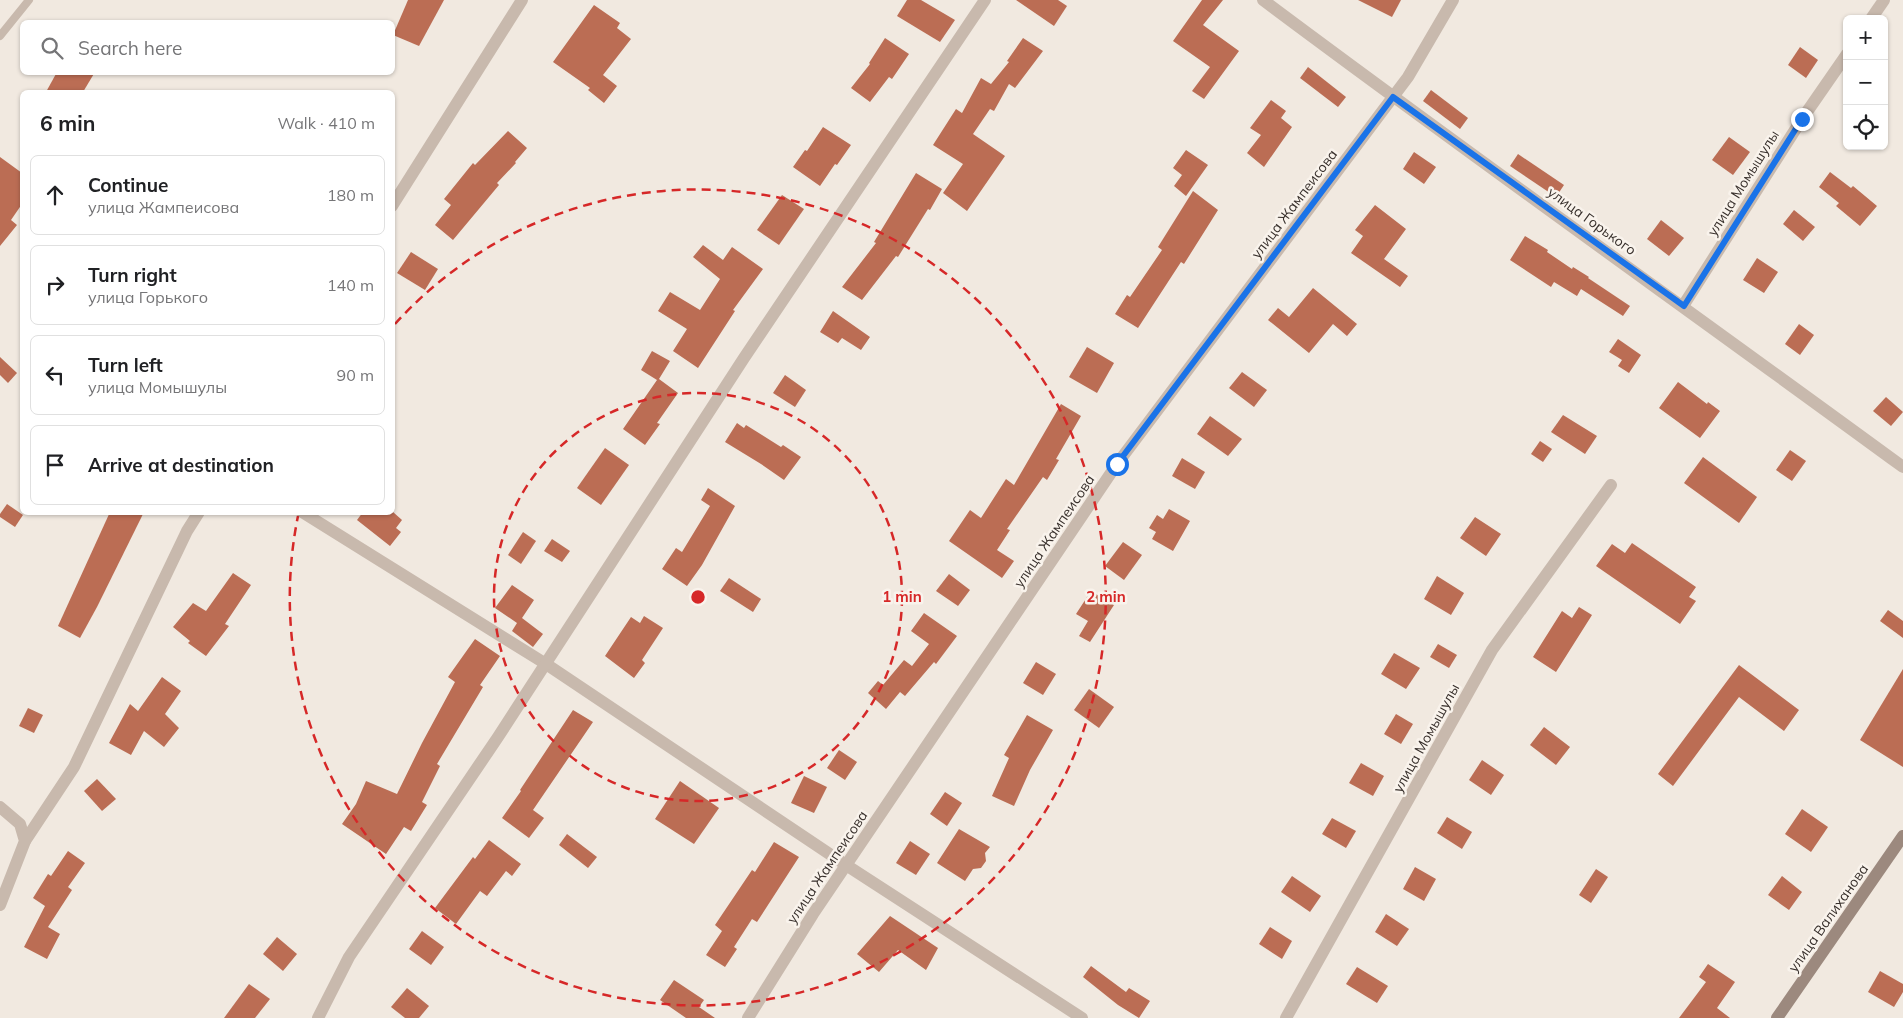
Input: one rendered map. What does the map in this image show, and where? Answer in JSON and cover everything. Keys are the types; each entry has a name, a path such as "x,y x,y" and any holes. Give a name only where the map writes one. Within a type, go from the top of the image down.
{"main road":[{"name":"улица Валиханова","path":"1778,1018 1903,836"}],"street":[{"path":"395,201 522,0"},
{"path":"318,1018 349,957 498,737 744,358 984,0"},
{"name":"улица Горького","path":"1263,0 1393,97 1684,306 1903,467"},
{"name":"улица Жампеисова","path":"748,1018 813,914 1117,464 1408,77 1453,0"},
{"path":"1874,15 1884,0"},
{"name":"улица Момышулы","path":"1684,306 1802,119 1843,60"},
{"name":"улица Момышулы","path":"1286,1018 1492,650 1612,485"},
{"path":"0,905 25,841 74,766 187,531 197,515"},
{"path":"307,515 546,664 846,865 1082,1018"},
{"path":"0,807 20,824 25,841"}],"lane":[{"path":"0,36 29,0"}],"building":[{"path":"408,0 444,0 419,46 395,36 395,30"},
{"path":"907,0 921,0 955,20 940,42 897,16"},
{"path":"1016,0 1058,0 1067,6 1054,26"},
{"path":"1202,0 1223,0 1203,25 1239,51 1204,99 1192,91 1210,67 1173,41"},
{"path":"1358,0 1401,0 1392,17"},
{"path":"594,5 620,23 617,28 631,39 603,75 617,86 604,103 588,90 590,88 553,62"},
{"path":"885,38 909,54 892,79 889,77 870,102 851,88 870,64"},
{"path":"1023,38 1043,51 1015,88 1009,84 994,111 990,109 973,134 1005,156 967,211 943,193 963,164 933,145 956,109 962,113 981,78 991,84 1009,62 1007,61"},
{"path":"1800,47 1818,60 1806,78 1788,65"},
{"path":"1308,67 1346,97 1338,107 1300,78"},
{"path":"55,75 93,75 84,90 47,90"},
{"path":"1431,90 1468,118 1460,129 1423,101"},
{"path":"1271,100 1286,111 1281,118 1292,127 1264,167 1247,153 1261,135 1250,128"},
{"path":"823,127 851,145 820,186 793,167 805,150 807,151"},
{"path":"508,131 527,148 453,240 435,225 451,205 444,199 473,163 475,165"},
{"path":"1729,137 1750,152 1733,175 1712,160"},
{"path":"1186,150 1208,165 1186,196 1174,186 1182,175 1173,168"},
{"path":"1414,152 1436,167 1424,184 1403,169"},
{"path":"1518,154 1564,185 1556,197 1510,166"},
{"path":"0,157 20,172 20,207 11,220 17,225 0,246"},
{"path":"1830,172 1851,188 1853,186 1877,206 1860,226 1836,206 1839,203 1819,187"},
{"path":"916,173 942,189 898,257 896,256 862,300 842,287 876,243 874,242"},
{"path":"1193,191 1218,210 1184,264 1181,262 1138,328 1115,314 1127,295 1130,297 1162,250 1158,247"},
{"path":"782,195 804,209 779,245 757,230"},
{"path":"1375,205 1406,229 1384,259 1408,276 1400,287 1351,253 1363,236 1355,230"},
{"path":"1794,210 1815,227 1803,241 1783,224"},
{"path":"1661,220 1684,238 1669,256 1647,239"},
{"path":"1525,236 1630,306 1623,316 1581,289 1577,296 1554,282 1551,287 1510,260"},
{"path":"703,245 723,260 732,247 763,269 733,310 735,311 698,368 673,351 687,329 658,311 670,292 700,310 720,279 693,257"},
{"path":"411,252 438,269 425,290 397,273"},
{"path":"1757,258 1778,272 1764,293 1743,280"},
{"path":"1313,288 1357,324 1347,336 1333,324 1309,353 1268,320 1278,308 1289,317"},
{"path":"833,311 870,337 861,350 842,338 838,343 820,332"},
{"path":"1799,324 1814,335 1800,355 1785,344"},
{"path":"1618,339 1641,355 1629,373 1618,366 1622,360 1609,352"},
{"path":"1087,347 1114,363 1097,393 1069,377"},
{"path":"652,351 670,361 659,379 678,393 657,423 660,424 645,445 623,429 657,380 641,370"},
{"path":"0,357 17,373 8,383 0,375"},
{"path":"1242,372 1267,390 1254,407 1229,388"},
{"path":"785,375 806,390 795,407 773,393"},
{"path":"1678,382 1707,404 1708,402 1720,411 1700,438 1659,408"},
{"path":"1886,397 1903,412 1891,426 1873,411"},
{"path":"1061,404 1081,416 1056,459 1059,460 1047,480 1043,477 1007,529 1010,530 997,550 1014,561 1002,578 949,541 970,510 981,518 1006,479 1014,485"},
{"path":"1563,415 1597,436 1585,454 1551,432"},
{"path":"1210,416 1242,439 1228,456 1197,434"},
{"path":"737,423 744,428 746,425 801,457 784,480 725,442"},
{"path":"1540,441 1552,449 1543,462 1531,454"},
{"path":"605,448 629,465 601,505 577,488"},
{"path":"1790,450 1806,461 1792,481 1776,470"},
{"path":"1703,457 1757,497 1739,523 1684,483"},
{"path":"1182,458 1205,472 1195,489 1172,476"},
{"path":"708,488 735,506 702,565 687,586 662,569 676,548 682,552 710,506 701,500"},
{"path":"7,504 20,513 20,515 23,515 15,527 0,517"},
{"path":"1169,509 1190,521 1173,551 1152,539 1156,532 1149,528 1157,515 1163,519"},
{"path":"395,514 402,520 396,528 401,532 390,546 357,520 361,515"},
{"path":"109,515 143,515 80,638 58,626"},
{"path":"1475,517 1501,534 1486,556 1460,538"},
{"path":"523,532 536,541 521,564 508,555"},
{"path":"552,539 570,551 562,562 544,551"},
{"path":"1123,542 1142,555 1124,580 1105,566"},
{"path":"1632,543 1696,587 1689,597 1696,601 1680,624 1596,566 1612,544 1625,553"},
{"path":"233,573 251,585 225,624 229,626 206,656 188,643 190,641 173,627 193,603 206,611"},
{"path":"949,574 970,590 958,606 936,591"},
{"path":"1437,576 1464,593 1451,615 1424,599"},
{"path":"729,578 761,599 753,612 720,591"},
{"path":"512,585 534,600 522,618 543,634 533,647 512,631 517,623 495,608"},
{"path":"1091,591 1114,605 1090,642 1079,636 1088,621 1076,614"},
{"path":"1579,607 1592,615 1556,672 1533,657 1562,611 1572,618"},
{"path":"1888,610 1903,621 1903,638 1880,621"},
{"path":"924,613 957,636 936,664 934,662 905,696 900,692 886,709 868,693 878,681 883,685 904,660 912,666 929,644 911,631"},
{"path":"644,616 663,628 642,660 645,663 634,678 605,656 631,617 640,623"},
{"path":"475,639 500,656 480,685 483,687 437,764 440,766 422,802 427,805 411,831 404,827 386,854 342,824 356,804 366,781 397,794 455,682 448,677"},
{"path":"1438,644 1457,655 1449,668 1430,657"},
{"path":"1394,653 1420,668 1406,689 1381,674"},
{"path":"1036,662 1056,674 1043,695 1023,683"},
{"path":"1739,665 1799,710 1784,731 1739,697 1673,786 1658,774"},
{"path":"1903,669 1903,767 1860,740"},
{"path":"162,677 181,691 165,714 179,728 164,747 144,731 131,755 109,743 130,704 138,711"},
{"path":"1089,689 1114,707 1099,728 1074,710"},
{"path":"28,708 43,715 34,733 19,726"},
{"path":"573,710 593,722 533,810 544,818 529,838 502,818"},
{"path":"1396,714 1413,724 1401,744 1384,734"},
{"path":"1027,715 1053,730 1030,770 1014,806 992,796 1009,758 1004,755"},
{"path":"1544,727 1570,747 1556,765 1530,745"},
{"path":"839,750 857,762 845,780 827,768"},
{"path":"1482,760 1504,775 1491,795 1469,780"},
{"path":"1361,763 1384,776 1373,796 1349,783"},
{"path":"804,776 827,787 814,813 791,803"},
{"path":"97,779 116,799 102,811 84,791"},
{"path":"680,781 719,808 694,844 655,819"},
{"path":"945,792 962,803 947,826 930,814"},
{"path":"1802,809 1828,827 1811,852 1785,834"},
{"path":"1447,817 1472,832 1462,849 1437,833"},
{"path":"1332,818 1356,831 1346,848 1322,834"},
{"path":"959,829 990,847 985,853 986,861 981,868 973,869 965,881 937,863"},
{"path":"567,834 597,857 588,868 559,845"},
{"path":"489,840 521,864 512,876 506,871 487,896 480,891 456,924 435,908 473,857 475,859"},
{"path":"910,841 930,854 916,875 896,863"},
{"path":"774,842 799,857 757,922 752,919 734,947 737,949 725,967 706,955 722,931 715,925 752,870 755,872"},
{"path":"68,851 85,863 68,887 72,890 48,927 60,934 47,959 24,947 45,906 33,898 48,874 51,876"},
{"path":"1415,867 1436,879 1424,901 1403,889"},
{"path":"1596,869 1608,877 1591,903 1579,895"},
{"path":"1292,876 1321,896 1310,912 1281,892"},
{"path":"1782,876 1802,892 1789,910 1768,895"},
{"path":"1386,914 1409,929 1397,946 1375,932"},
{"path":"890,916 938,948 926,970 898,950 879,972 857,954"},
{"path":"1270,927 1292,941 1282,959 1259,944"},
{"path":"422,931 444,947 431,965 409,949"},
{"path":"277,937 297,954 283,971 263,954"},
{"path":"1708,964 1735,982 1717,1008 1730,1018 1679,1018 1706,982 1699,977"},
{"path":"1091,966 1126,992 1129,988 1150,1001 1139,1018 1118,1005 1083,977"},
{"path":"1357,967 1388,986 1377,1003 1346,984"},
{"path":"1880,971 1903,984 1903,992 1894,1007 1868,992"},
{"path":"674,980 704,1000 699,1007 715,1018 686,1018 660,1000"},
{"path":"249,984 270,999 255,1018 224,1018"},
{"path":"407,988 429,1006 419,1018 405,1018 391,1007"}],"route":[{"path":"1117,464 1393,97 1684,306 1802,119"}]}
